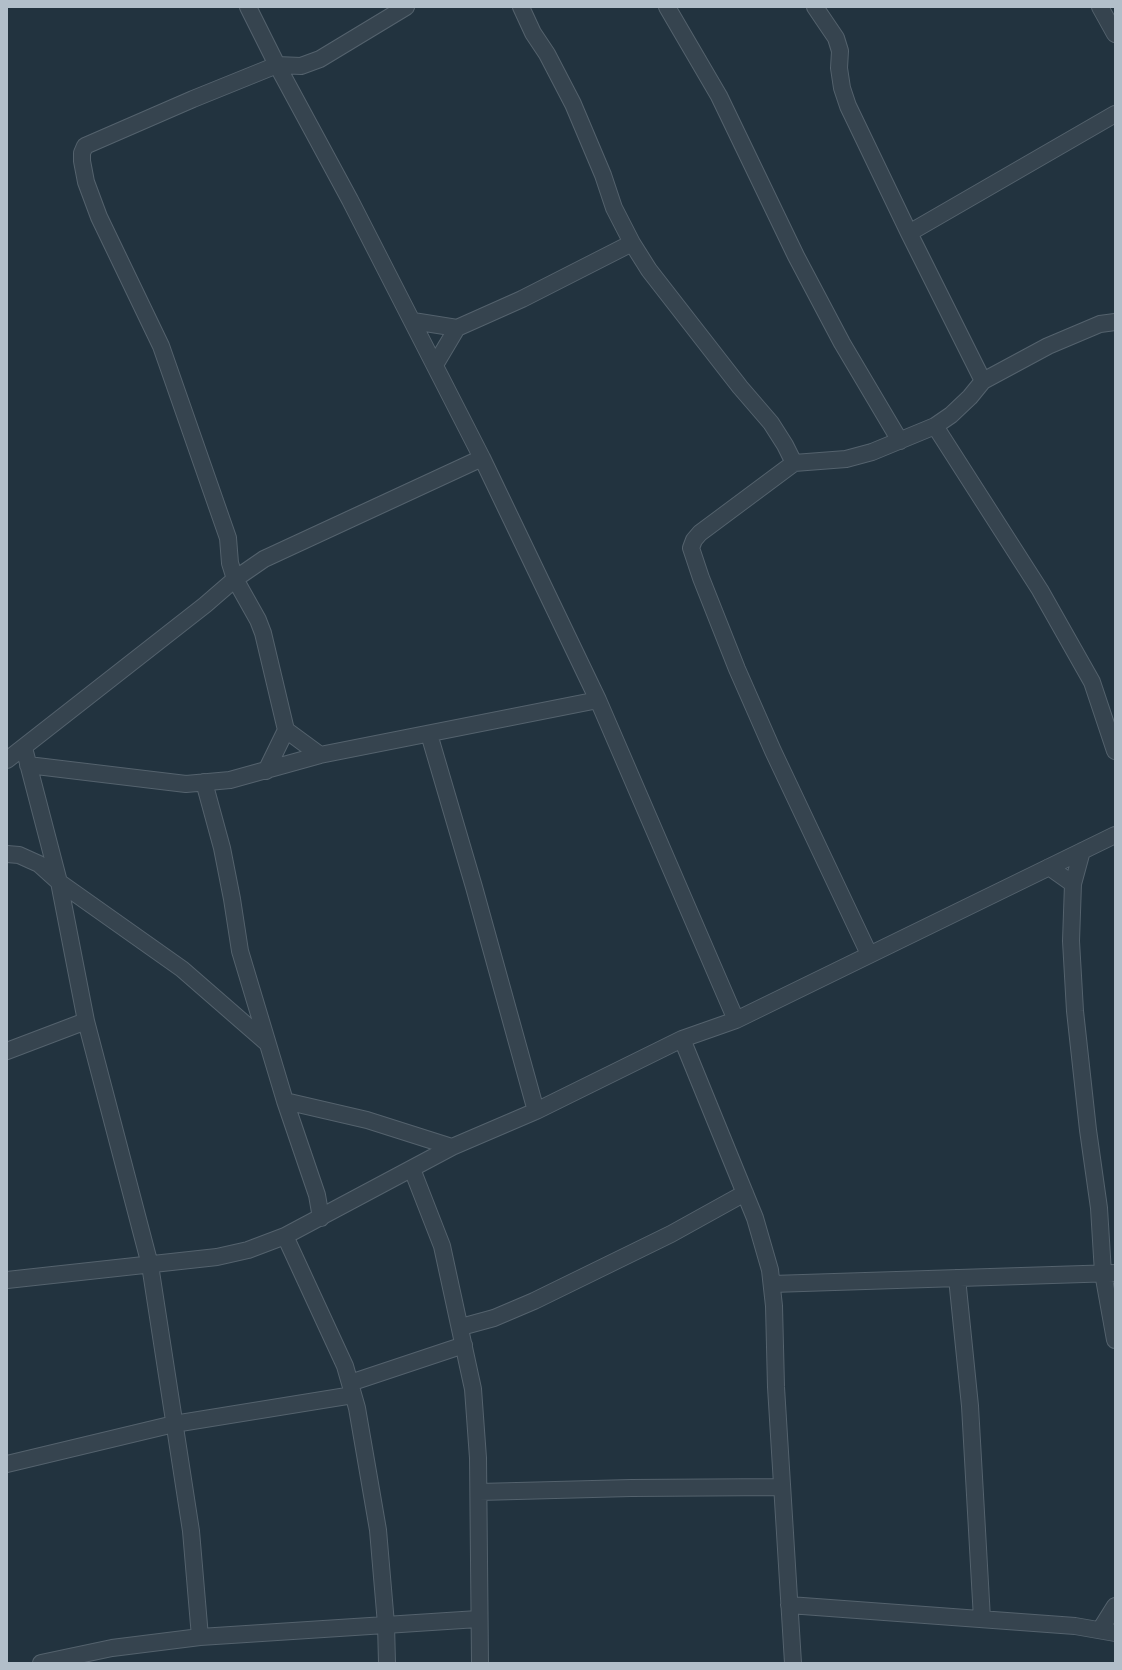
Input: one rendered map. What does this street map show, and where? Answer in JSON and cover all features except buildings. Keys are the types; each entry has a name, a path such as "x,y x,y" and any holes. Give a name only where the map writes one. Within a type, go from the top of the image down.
{"street":[{"path":"248,7 277,65 350,200 482,458 598,700 736,1020"},
{"path":"266,771 286,730 263,633 258,620 235,579 230,563 228,538 161,346 99,217 86,182 82,153 85,146 193,99 277,65 301,66 320,59 406,7"},
{"path":"521,7 533,33 547,54 573,104 603,175 614,208 632,243 649,270 740,387 771,423 794,463"},
{"path":"667,7 719,96 796,256 842,343 900,441"},
{"path":"815,7 836,38 840,51 839,68 842,88 848,106 982,381"},
{"path":"1100,7 1115,34"},
{"path":"909,233 1115,114"},
{"path":"412,321 457,328 522,299 632,243"},
{"path":"869,954 749,697 701,578 692,548 694,540 700,533 794,463 846,459 872,452 935,426 951,415 970,397 982,381 1048,346 1100,324 1115,322"},
{"path":"435,365 457,328"},
{"path":"935,426 1040,590 1092,682 1115,751"},
{"path":"7,760 235,579 264,559 482,458"},
{"path":"28,766 186,784 230,780 320,755 598,700"},
{"path":"286,730 320,755"},
{"path":"429,734 474,888 536,1111"},
{"path":"24,748 59,882 86,1021 150,1265 191,1531 200,1637"},
{"path":"204,782 222,848 240,951 285,1101 317,1195 321,1218"},
{"path":"7,1280 217,1257 248,1250 285,1236 452,1148 536,1111 682,1039 736,1020 1115,835"},
{"path":"1082,851 1073,884 1071,941 1075,1011 1088,1130 1109,1273 1115,1340"},
{"path":"7,854 19,855 39,864 59,882 182,969 267,1042"},
{"path":"1049,867 1073,884"},
{"path":"10,1044 86,1021"},
{"path":"682,1039 755,1218 770,1270 774,1306 776,1387 793,1663"},
{"path":"285,1101 367,1120 452,1148"},
{"path":"412,1168 442,1246 461,1327 473,1389 479,1492 480,1567 478,1620 480,1663"},
{"path":"461,1327 494,1318 548,1295 671,1234 745,1193"},
{"path":"285,1236 345,1366 357,1408 378,1530 386,1624 387,1663"},
{"path":"772,1284 1109,1273"},
{"path":"957,1278 970,1406 982,1619"},
{"path":"7,1464 174,1424 351,1389 464,1345"},
{"path":"479,1492 630,1488 782,1487"},
{"path":"789,1604 1074,1626 1107,1632 1115,1606"},
{"path":"41,1663 113,1656 200,1637 386,1624 478,1620"}]}
